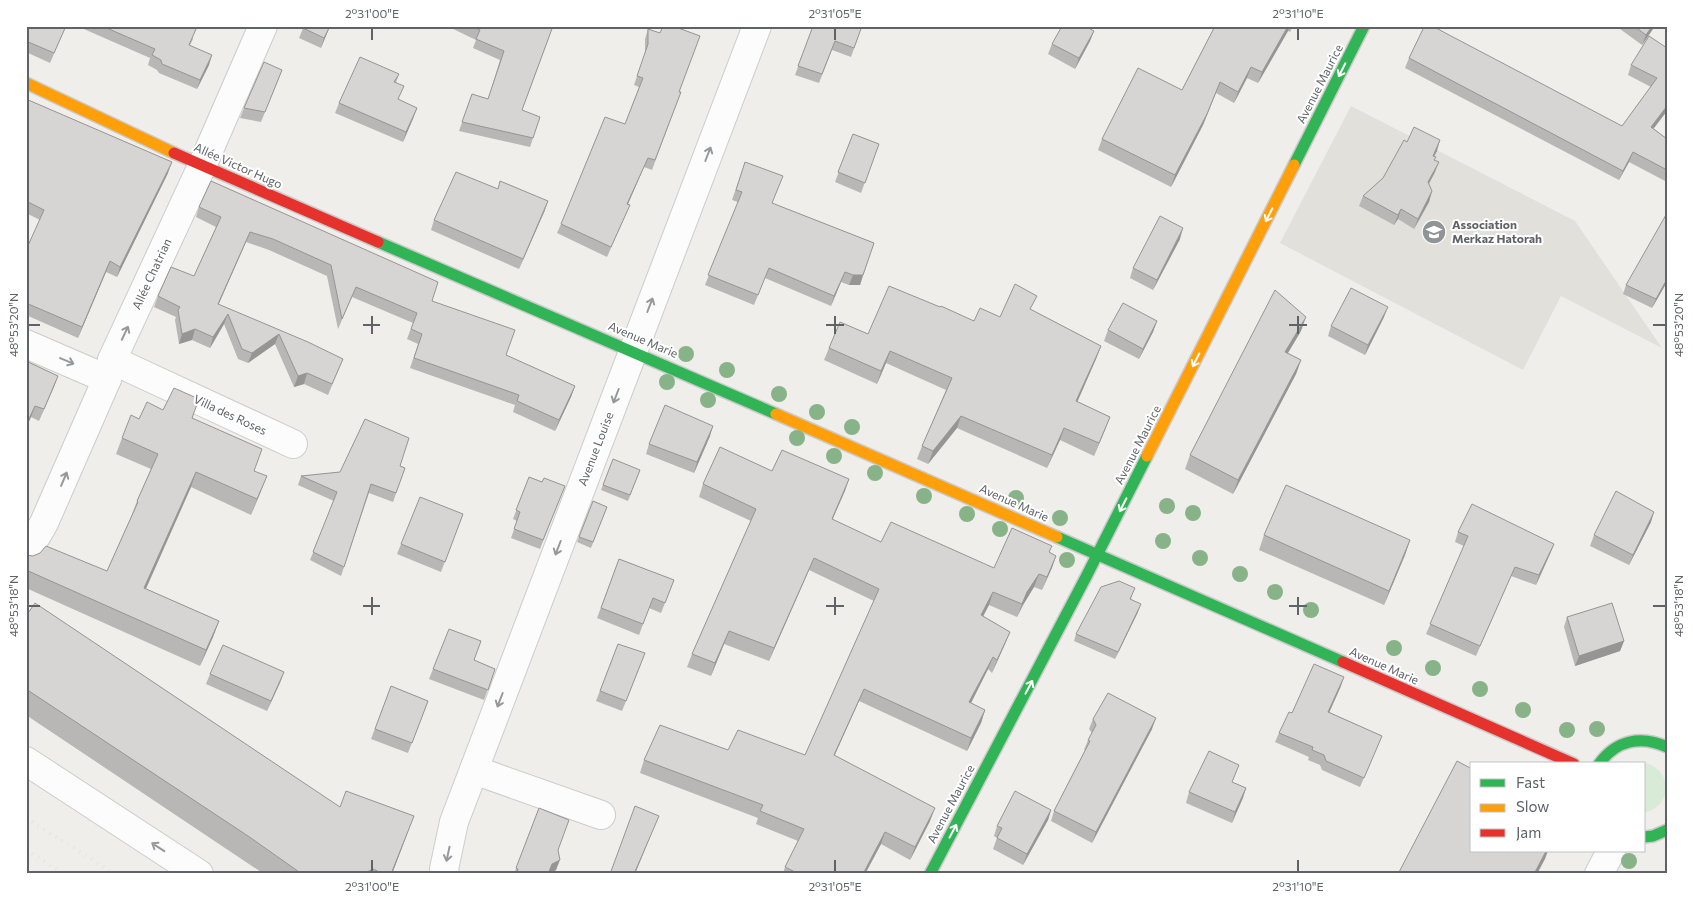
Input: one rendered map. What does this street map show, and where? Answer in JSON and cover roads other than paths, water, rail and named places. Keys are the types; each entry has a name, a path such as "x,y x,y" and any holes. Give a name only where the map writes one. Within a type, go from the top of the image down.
{"street":[{"name":"Allée Chatrian","path":"26,556 44,523 263,26"},
{"name":"Avenue Louise","path":"445,874 444,869 454,822 757,26"},
{"name":"Avenue Maurice","path":"930,874 1098,555 1364,26"},
{"name":"Allée Victor Hugo","path":"26,83 202,166 442,269"},
{"name":"Avenue Marie","path":"442,269 1569,762"},
{"name":"Villa des Roses","path":"26,344 110,370 293,444"},
{"path":"1600,762 1614,747 1629,741 1646,739 1665,741"},
{"path":"26,761 199,874"},
{"path":"474,770 601,815"},
{"path":"1646,837 1667,830"},
{"path":"1599,874 1610,852"}],"railway":[{"path":"26,818 115,874"},
{"path":"26,850 65,874"},
{"path":"26,869 33,874"}],"place":[{"name":"Association Merkaz Hatorah","path":"1434,232"}]}
